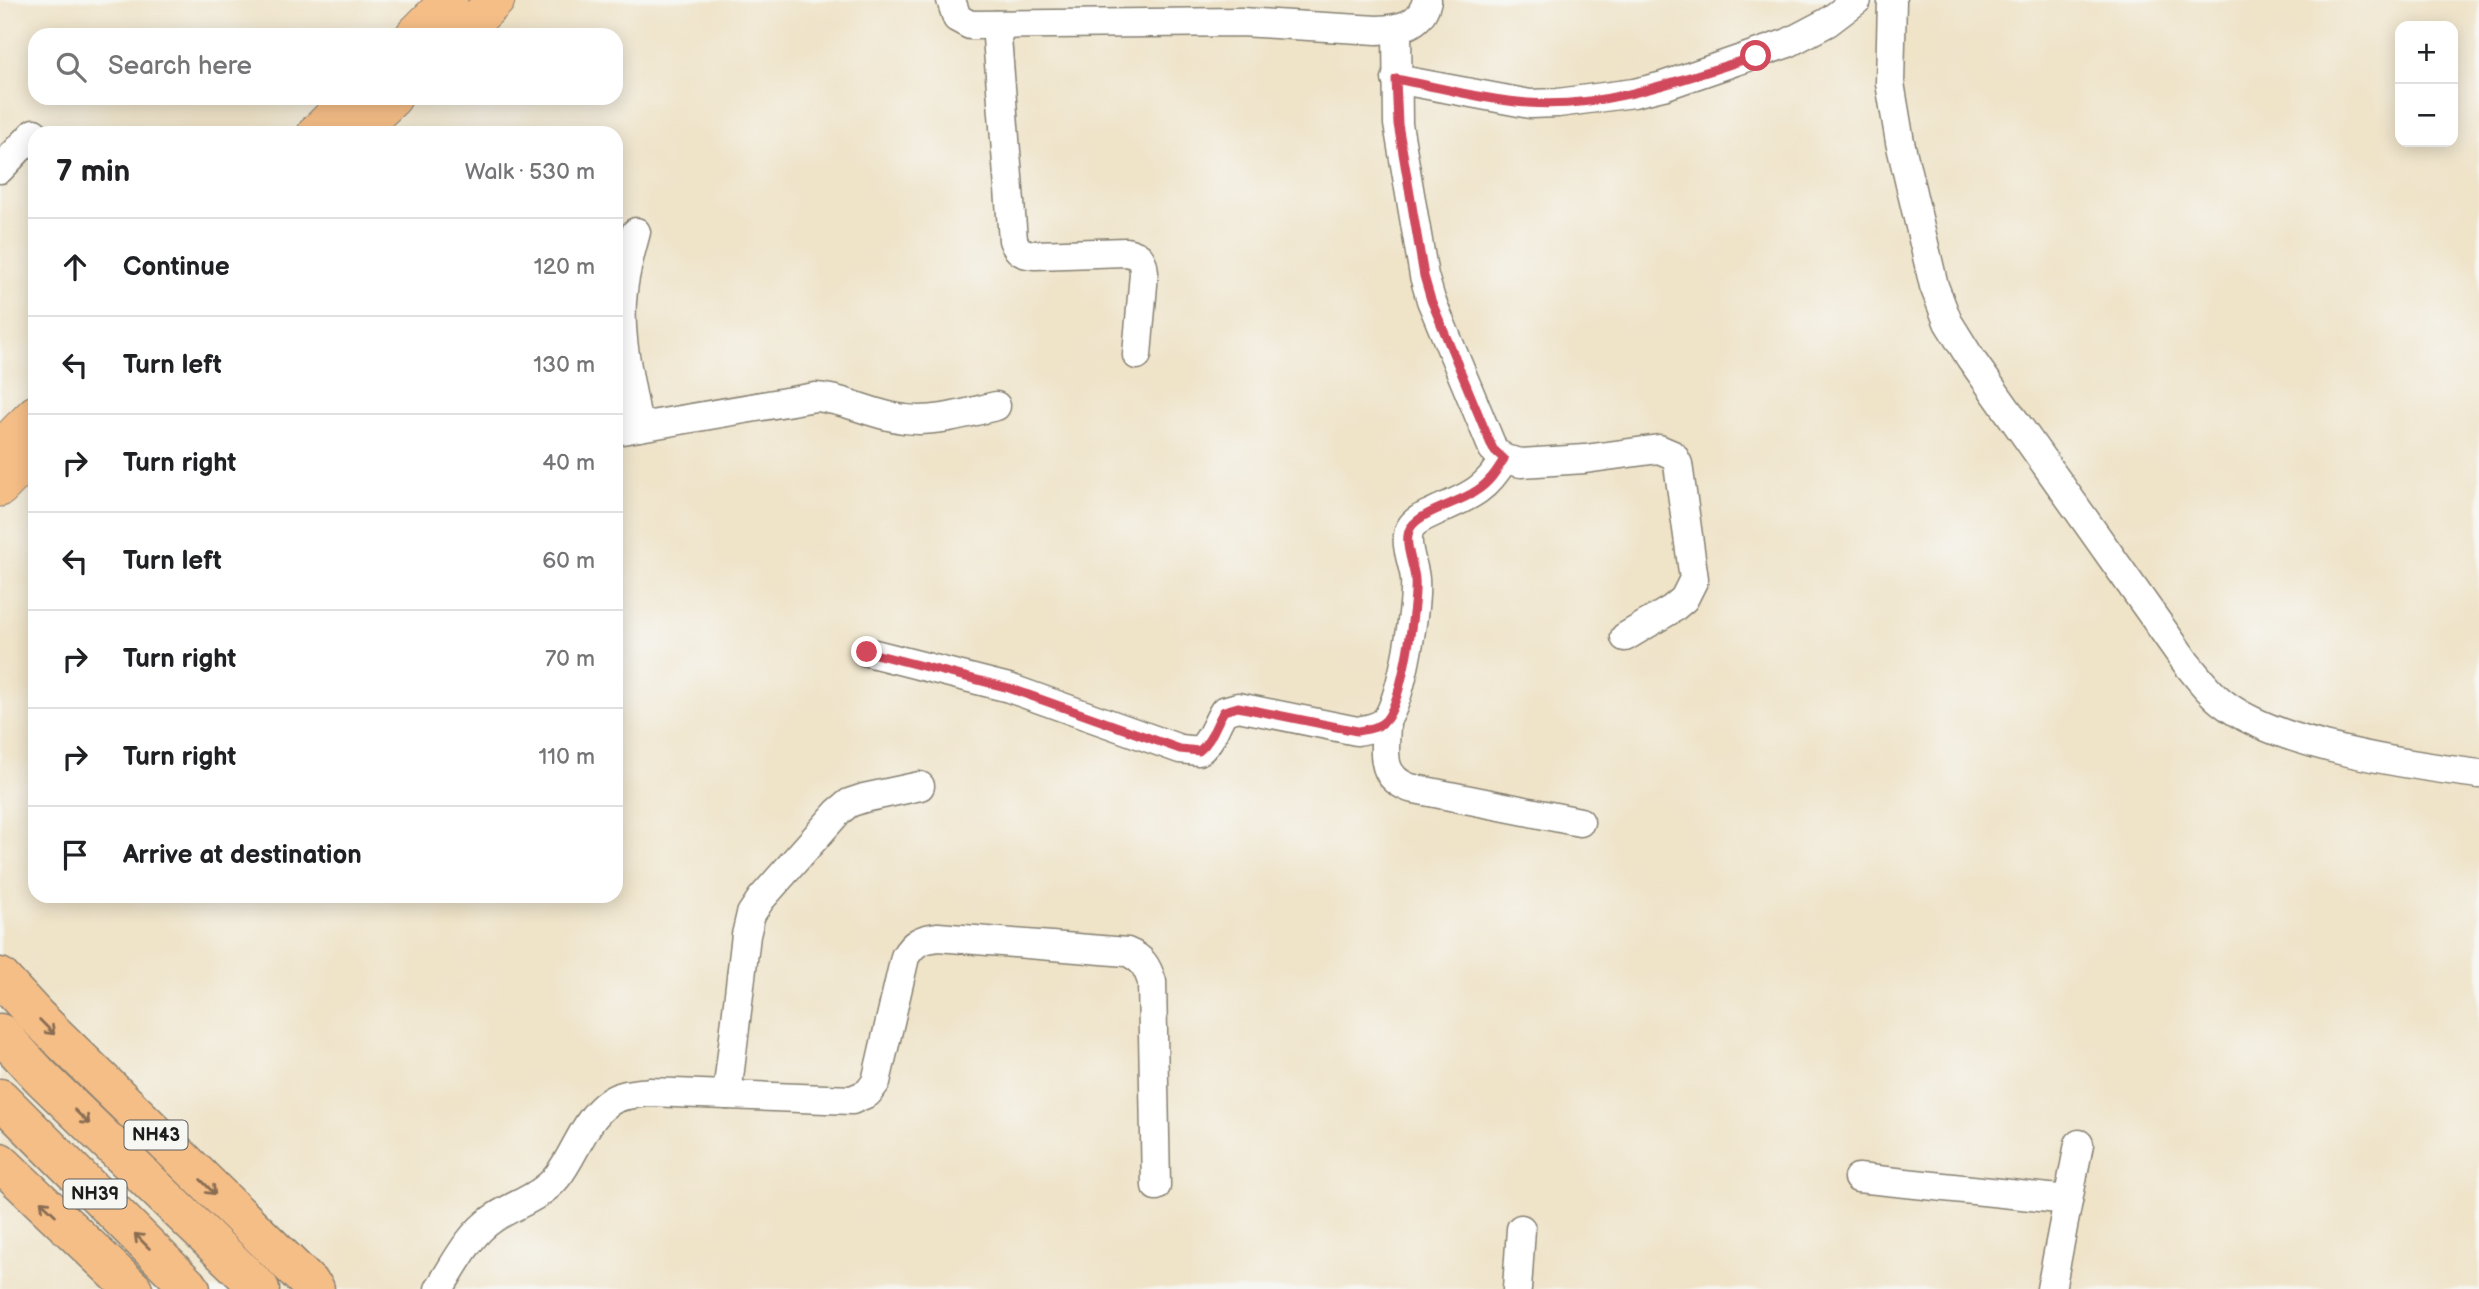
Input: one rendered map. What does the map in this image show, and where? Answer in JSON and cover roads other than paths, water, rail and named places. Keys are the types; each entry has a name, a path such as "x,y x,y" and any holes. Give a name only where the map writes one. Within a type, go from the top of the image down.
{"highway":[{"name":"NH43","path":"0,977 36,1016 315,1289"},
{"name":"NH39","path":"0,1033 42,1078 260,1289"},
{"name":"NH39","path":"0,1098 191,1289"},
{"path":"0,1162 113,1281"}],"main road":[{"path":"435,17 496,0"},
{"path":"323,126 344,105"},
{"path":"363,126 386,105"},
{"path":"0,449 28,421"},
{"path":"0,488 28,459"}],"street":[{"path":"951,0 957,18 970,25 1205,22 1279,12 1397,29 1416,22 1427,0"},
{"path":"1396,79 1530,104 1634,93 1686,79 1788,43 1828,22 1857,0"},
{"path":"1892,0 1889,57 1894,111 1934,286 1948,322 1971,359 2187,664 2223,704 2284,734 2382,757 2479,774"},
{"path":"996,26 1013,240 1017,250 1025,255 1126,251 1137,254 1143,261 1144,273 1137,355"},
{"path":"1397,29 1398,124 1424,276 1431,300 1493,449 1504,459 1521,463 1585,459 1659,449 1674,455 1678,464 1694,579 1684,599 1625,638"},
{"path":"0,169 28,139"},
{"path":"623,290 636,232"},
{"path":"623,351 627,429 815,397 835,398 903,419 949,417 996,406"},
{"path":"1504,459 1492,479 1477,491 1419,519 1410,528 1407,540 1416,595 1399,691 1386,720 1388,774 1396,783 1410,788 1580,822"},
{"path":"867,652 1009,688 1180,749 1199,751 1209,743 1216,723 1224,711 1238,707 1357,731 1373,729 1386,720"},
{"path":"727,1096 746,935 751,914 761,899 849,803 920,786"},
{"path":"439,1289 482,1226 539,1193 556,1179 595,1115 608,1102 626,1095 649,1092 852,1100 868,1093 876,1082 905,957 912,945 924,939 938,937 1127,952 1138,957 1148,969 1152,982 1156,1186"},
{"path":"2051,1289 2079,1144"},
{"path":"1858,1178 2068,1200"},
{"path":"1517,1289 1521,1229"}]}
